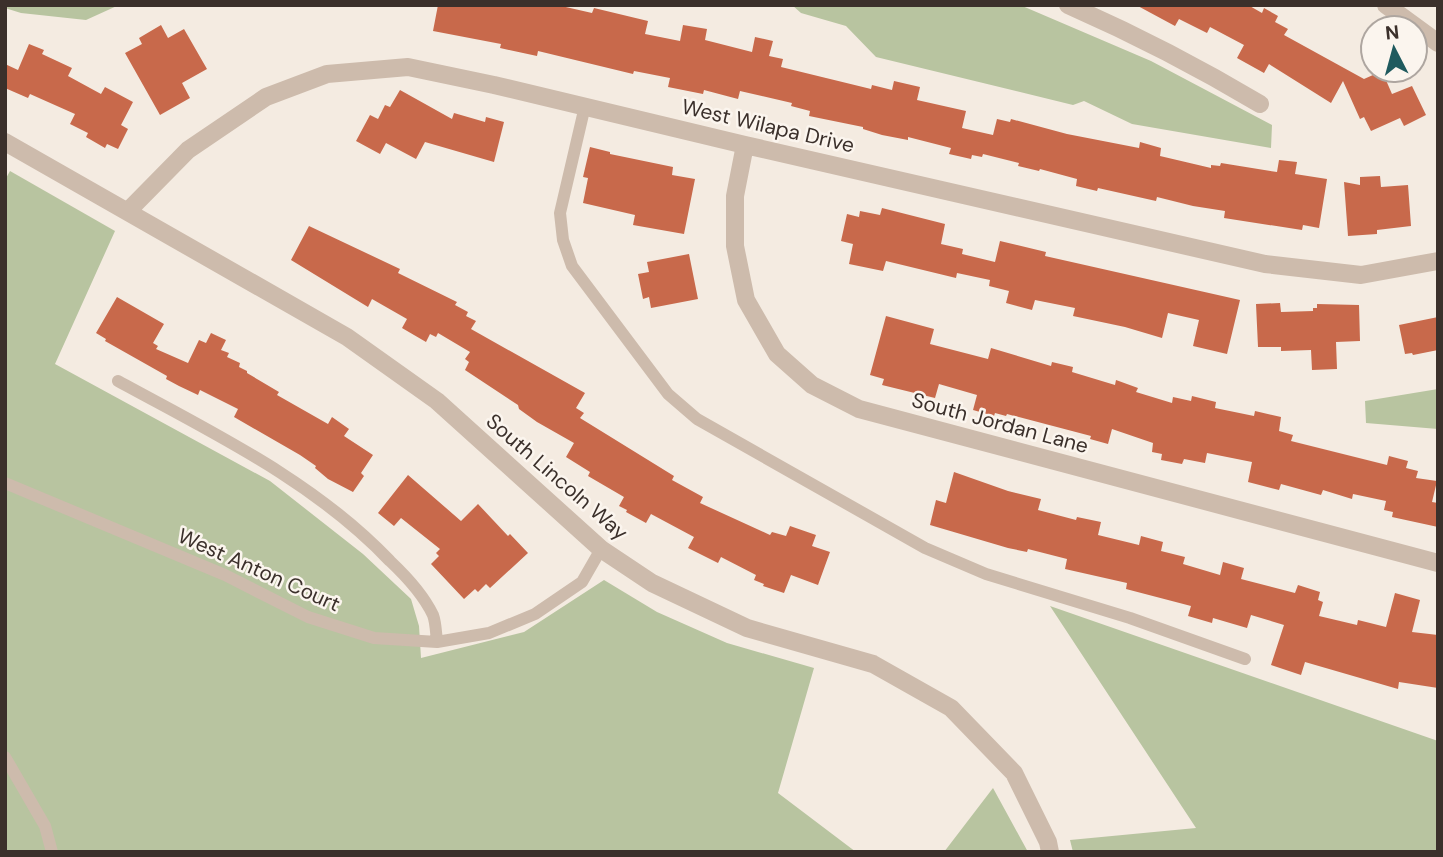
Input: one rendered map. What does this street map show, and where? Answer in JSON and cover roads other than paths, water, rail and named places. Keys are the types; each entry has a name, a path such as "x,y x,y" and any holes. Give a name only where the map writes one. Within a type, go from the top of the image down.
{"street":[{"path":"1069,5 1210,74 1260,104"},
{"path":"1386,5 1438,43"},
{"name":"West Wilapa Drive","path":"128,211 188,149 266,97 327,74 408,67 1265,264 1361,275 1438,261"},
{"name":"South Lincoln Way","path":"5,142 347,337 437,401 601,549 652,583 747,628 873,664 951,708 1014,773 1048,842 1050,852"},
{"name":"South Jordan Lane","path":"745,145 735,196 735,246 746,300 777,354 812,385 859,409 1438,564"}],"lane":[{"path":"585,106 560,213 563,240 572,266 667,394 696,418 925,548 986,574 1130,618 1245,659"},
{"path":"118,381 225,439 312,492 379,548 415,587 434,617 437,642"},
{"name":"West Anton Court","path":"5,483 225,575 308,617 374,638 437,642 489,633 536,614 582,582 601,549"},
{"path":"5,757 45,826 52,852"}]}
